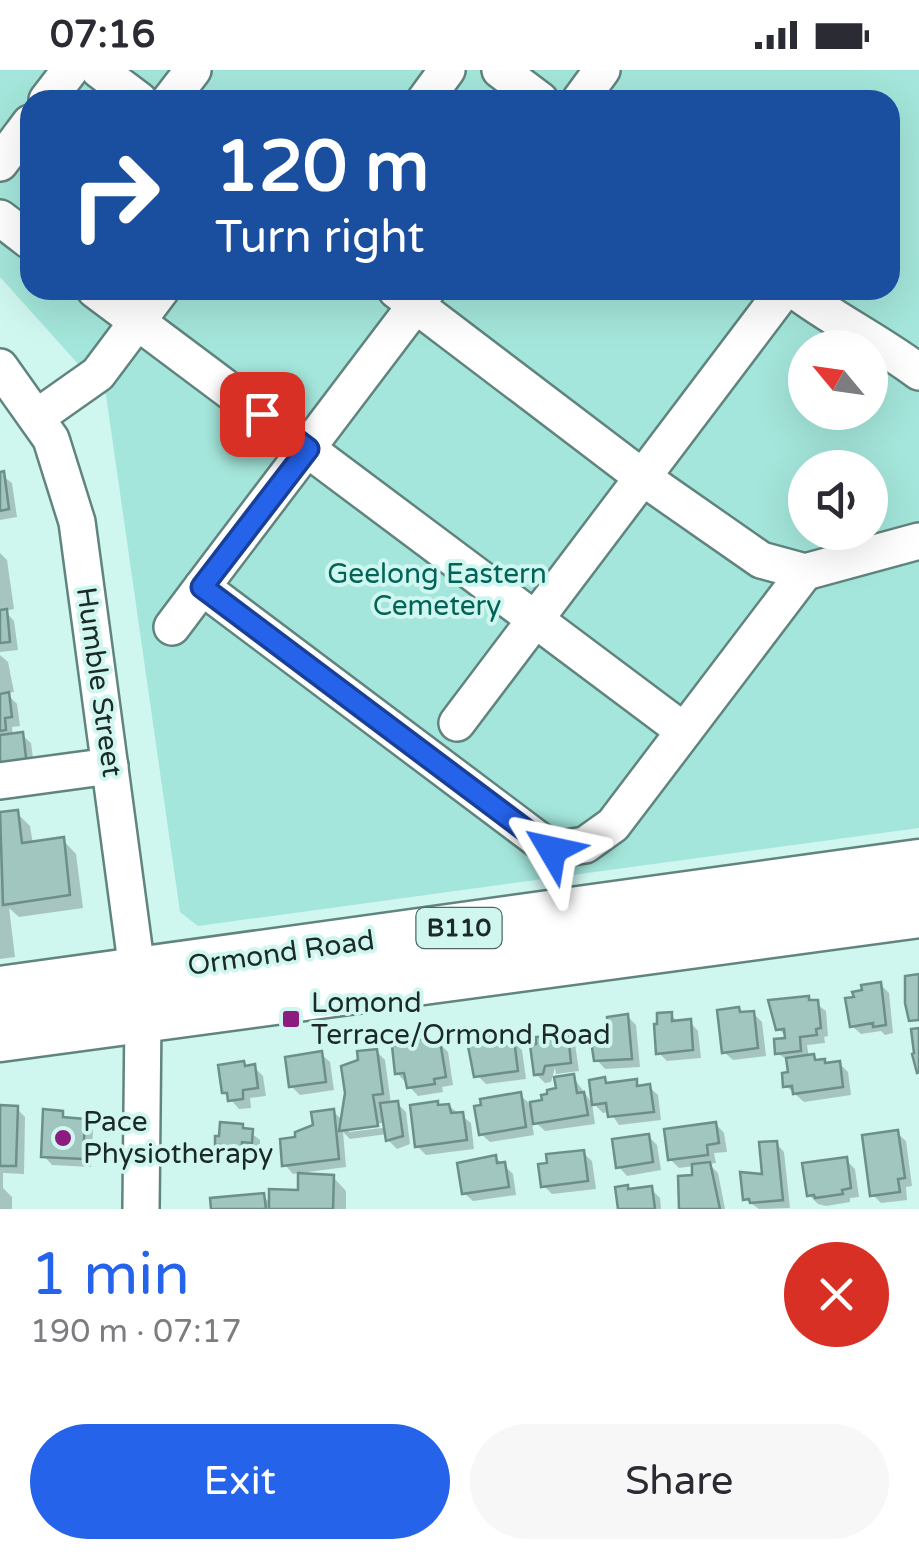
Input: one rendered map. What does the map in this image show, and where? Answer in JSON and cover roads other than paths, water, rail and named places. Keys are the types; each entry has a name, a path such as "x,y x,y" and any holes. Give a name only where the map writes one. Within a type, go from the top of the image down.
{"highway":[{"name":"Ormond Road","path":"0,1036 140,994 919,866"},
{"name":"Ormond Road","path":"0,992 140,994 919,912"}],"street":[{"path":"99,70 125,90"},
{"path":"178,90 193,70"},
{"path":"500,70 527,90"},
{"path":"0,163 20,136"},
{"path":"0,218 20,233"},
{"path":"108,300 684,731"},
{"path":"22,414 98,374 154,300"},
{"path":"172,627 308,449 410,300"},
{"path":"419,300 642,478 760,560 805,572 919,541"},
{"path":"457,724 776,300"},
{"path":"807,300 919,372"},
{"name":"Humble Street","path":"0,367 22,414 51,440 77,522 140,994 141,1209"},
{"path":"202,587 552,850 586,844 612,827 805,572"},
{"path":"0,781 110,766"}],"place":[{"name":"Lomond Terrace/Ormond Road","path":"291,1019"},
{"name":"Pace Physiotherapy","path":"63,1138"}],"park label":[{"name":"Geelong Eastern Cemetery","path":"437,590"}]}
